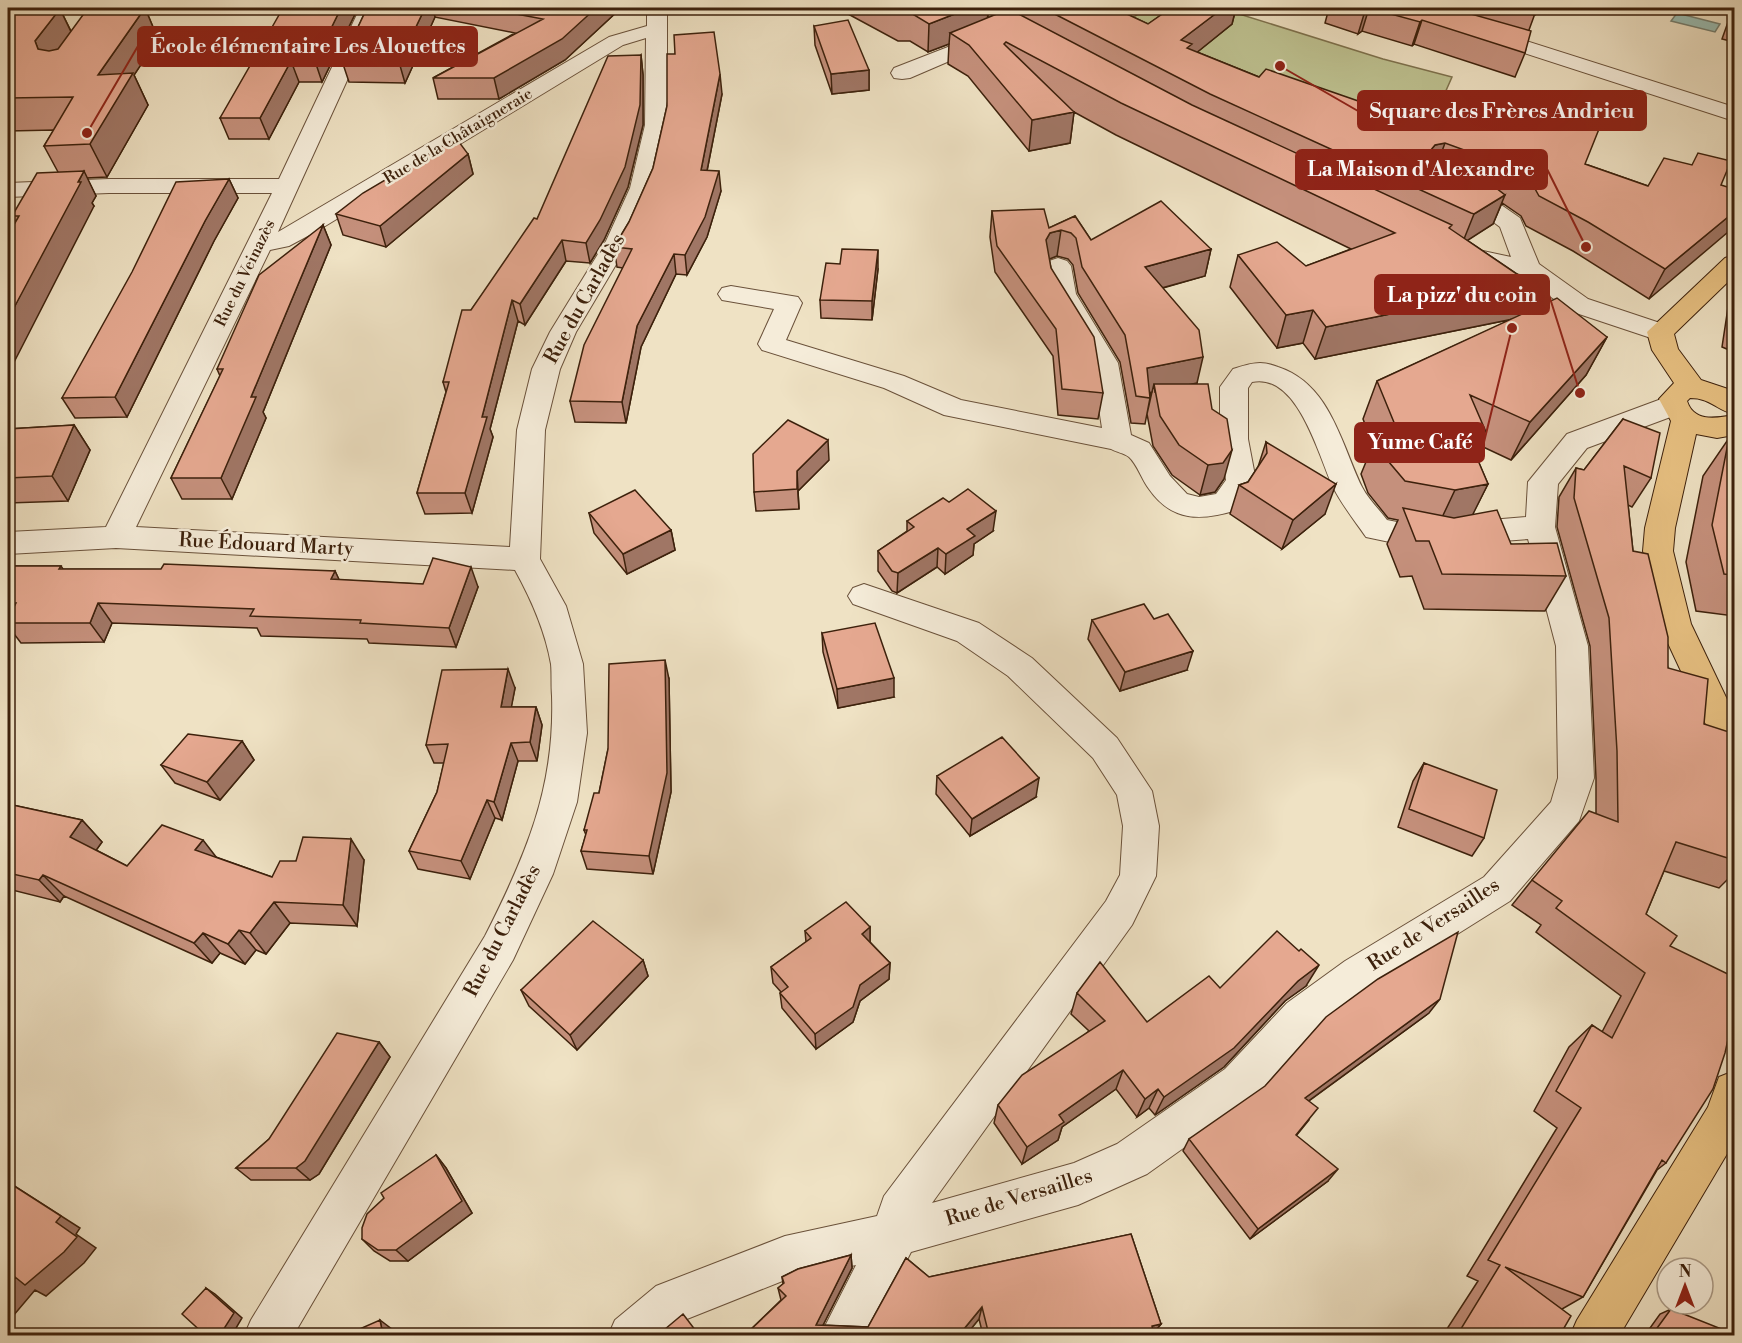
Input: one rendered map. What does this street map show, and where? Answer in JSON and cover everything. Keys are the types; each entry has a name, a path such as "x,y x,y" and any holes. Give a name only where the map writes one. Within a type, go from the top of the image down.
{"main road":[{"path":"1734,263 1660,332 1684,404 1695,424 1717,429 1734,424"},
{"path":"1684,404 1730,398"},
{"path":"1684,404 1660,528 1658,551 1675,624 1734,749"},
{"path":"1593,1335 1725,1118 1734,1091"}],"street":[{"name":"Rue du Veinazès","path":"116,537 260,245 370,8"},
{"name":"Rue de la Châtaigneraie","path":"260,245 280,241 308,226 616,41 640,33 657,20"},
{"name":"Rue du Carladès","path":"267,1335 499,948 535,874 559,802 570,733 567,664 550,606 525,559 531,430 546,369 563,332 618,241 642,188 656,125 657,20"},
{"path":"902,73 999,23"},
{"path":"1466,28 1734,114"},
{"path":"1444,185 1476,198 1511,224 1528,268"},
{"path":"8,189 109,186 287,186"},
{"path":"1477,257 1504,240 1518,241"},
{"path":"1440,246 1528,268 1579,304 1660,332"},
{"path":"1058,266 1063,294 1105,363 1118,441"},
{"path":"731,294 789,303 771,344 894,382 954,408 1118,441 1139,450 1160,483 1177,501 1199,508 1227,503 1241,481 1234,439 1234,387 1243,375 1263,371 1284,377 1304,393 1349,489 1377,529 1437,541 1490,531 1540,527"},
{"name":"Rue de Versailles","path":"631,1335 672,1302 785,1258 897,1234 1078,1184 1132,1159 1239,1083 1301,1016 1359,974 1497,889 1566,810 1576,778 1572,646 1540,527 1543,482 1577,441 1684,404"},
{"name":"Rue Édouard Marty","path":"8,543 116,537 525,559"},
{"path":"843,1335 897,1234 899,1211 1119,913 1138,876 1141,826 1134,791 1106,748 1020,668 968,632 864,596"}],"green space":[{"path":"1147,8 1220,8 1383,59 1452,77 1429,129 1105,37"}],"water":[{"path":"1677,13 1720,24 1715,32 1671,21"}],"building":[{"path":"88,8 145,8 98,75 133,73 90,144 44,146 73,97 8,98 8,9 60,9 35,41 38,49 49,51 58,49"},
{"path":"283,8 341,8 315,61 291,61 260,118 220,118"},
{"path":"367,8 425,8 399,62 342,61"},
{"path":"485,8 596,8 562,39 494,78 433,78 543,19"},
{"path":"890,8 970,8 929,24 911,13 899,12"},
{"path":"1043,8 1114,8 1148,24 1171,8 1223,8 1181,40 1192,44 1187,48 1259,77 1266,69 1390,112 1397,94 1447,104 1454,93 1599,129 1585,164 1648,186 1664,158 1692,165 1698,153 1731,161 1721,185 1734,189 1734,212 1665,269 1588,222 1539,196 1534,187 1497,162 1445,143 1435,145 1430,151 1435,160 1479,175 1505,195 1474,214 1210,94"},
{"path":"1369,8 1450,8 1531,31 1525,53 1422,20 1420,22"},
{"path":"1510,8 1537,8 1535,15"},
{"path":"1009,9 1192,105 1452,225 1449,228 1533,285 1326,327 1313,310 1286,315 1238,255 1277,242 1306,266 1395,233 1121,103 1006,42 1004,44 1074,112 1032,120 969,45 950,33"},
{"path":"848,20 869,70 831,74 814,26"},
{"path":"714,32 720,74 701,170 719,171 705,217 685,255 674,254 637,326 622,402 570,401 584,345 632,249 614,247 629,222 653,168 667,106 667,54 675,54 674,35"},
{"path":"641,55 640,105 625,167 600,220 586,243 562,240 520,304 512,300 482,417 487,417 465,493 417,493 449,382 443,382 462,310 471,310 534,218 537,219 608,56"},
{"path":"456,138 468,154 380,226 336,214 363,193"},
{"path":"84,171 78,182 81,182 8,319 8,235 19,216 12,216 37,173"},
{"path":"229,179 205,221 115,397 62,398 132,272 176,182"},
{"path":"1161,201 1211,249 1145,267 1199,330 1203,357 1147,368 1150,398 1136,396 1125,335 1082,267 1076,238 1071,233 1061,230 1050,233 1046,240 1051,268 1094,337 1103,393 1062,389 1056,329 997,246 992,211 1044,209 1049,228 1075,216 1091,240"},
{"path":"323,225 251,397 256,397 221,478 171,478 223,369 217,369 259,275"},
{"path":"842,249 878,250 872,301 820,300 826,263 840,264"},
{"path":"1557,298 1607,337 1530,422 1470,395 1486,432 1466,432 1488,484 1455,490 1405,481 1383,455 1376,437 1400,437 1377,381"},
{"path":"1154,384 1208,384 1212,409 1227,419 1232,450 1223,463 1208,465 1179,445 1160,416"},
{"path":"1623,419 1660,433 1651,478 1624,466 1633,551 1648,554 1668,637 1668,668 1708,679 1704,724 1729,732 1734,780 1734,860 1676,842 1646,914 1677,936 1670,946 1734,977 1734,1012 1725,1053 1713,1089 1666,1163 1662,1160 1583,1297 1505,1267 1571,1316 1560,1335 1464,1335 1459,1332 1500,1265 1488,1260 1581,1108 1556,1091 1592,1025 1612,1038 1645,973 1556,908 1562,901 1532,880 1589,811 1618,822 1617,751 1609,618 1574,498 1576,468 1584,470"},
{"path":"788,420 828,440 797,471 797,489 754,492 753,454"},
{"path":"74,425 52,476 8,478 8,429"},
{"path":"1729,438 1734,439 1734,575 1724,574 1712,525"},
{"path":"1266,442 1336,484 1293,520 1239,485 1248,482 1267,453"},
{"path":"968,489 996,511 967,529 975,536 946,554 938,548 898,573 892,571 878,551 914,527 907,521 943,498 949,502"},
{"path":"635,490 671,530 623,554 589,513"},
{"path":"1403,508 1454,518 1497,510 1511,544 1557,543 1566,576 1442,574 1429,541 1416,541"},
{"path":"433,558 471,567 449,628 360,623 361,620 250,616 254,609 98,603 90,623 8,623 16,603 8,603 8,566 61,566 59,569 161,569 164,564 335,571 331,579 423,584"},
{"path":"1144,604 1154,619 1168,614 1193,651 1125,672 1092,620"},
{"path":"875,623 894,678 837,689 822,633"},
{"path":"665,660 667,773 649,856 581,851 594,793 599,793 608,749 609,664"},
{"path":"508,669 501,707 536,707 530,742 511,743 494,802 487,800 461,861 409,851 437,792 448,744 426,745 442,670"},
{"path":"188,734 242,741 207,782 161,765"},
{"path":"1002,737 1039,778 972,819 937,776"},
{"path":"1424,763 1497,790 1484,838 1409,809"},
{"path":"8,804 82,820 70,837 127,866 162,825 203,840 195,850 272,877 280,861 296,861 303,837 351,839 343,905 274,902 250,933 239,930 228,944 203,933 194,943 43,875 39,880 8,873"},
{"path":"846,902 870,927 862,934 890,963 860,985 853,1007 815,1034 780,993 788,987 771,967 811,938 805,931"},
{"path":"593,921 643,960 570,1035 521,990"},
{"path":"1277,931 1319,965 1298,981 1234,1048 1164,1097 1158,1089 1145,1099 1123,1070 1059,1115 1064,1122 1027,1147 998,1105 1022,1075 1105,1021 1077,993 1100,962 1147,1022 1209,976 1220,988"},
{"path":"1458,932 1440,999 1305,1098 1318,1108 1296,1135 1338,1169 1258,1229 1189,1139 1265,1086 1326,1017 1378,979"},
{"path":"337,1033 379,1042 305,1161 296,1168 236,1168 269,1139"},
{"path":"436,1155 462,1201 396,1250 378,1250 362,1239 362,1228 367,1214 384,1198 381,1193"},
{"path":"8,1182 61,1216 56,1222 77,1237 64,1252 25,1285 15,1277 8,1286"},
{"path":"1131,1234 1161,1324 1152,1326 1153,1332 1137,1335 989,1335 982,1307 959,1335 745,1335 786,1296 778,1288 784,1283 782,1277 798,1269 851,1255 816,1325 868,1327 906,1258 929,1277"},
{"path":"206,1288 234,1313 220,1335 205,1335 182,1314"},
{"path":"683,1314 699,1335 658,1335"},
{"path":"1666,1316 1689,1316 1729,1332 1729,1335 1652,1335"},
{"path":"380,1320 383,1335 346,1335"}],"place":[{"name":"Square des Frères Andrieu","path":"1280,66"},
{"name":"École élémentaire Les Alouettes","path":"87,133"},
{"name":"La Maison d'Alexandre","path":"1586,247"},
{"name":"Yume Café","path":"1512,328"},
{"name":"La pizz' du coin","path":"1580,393"}]}
